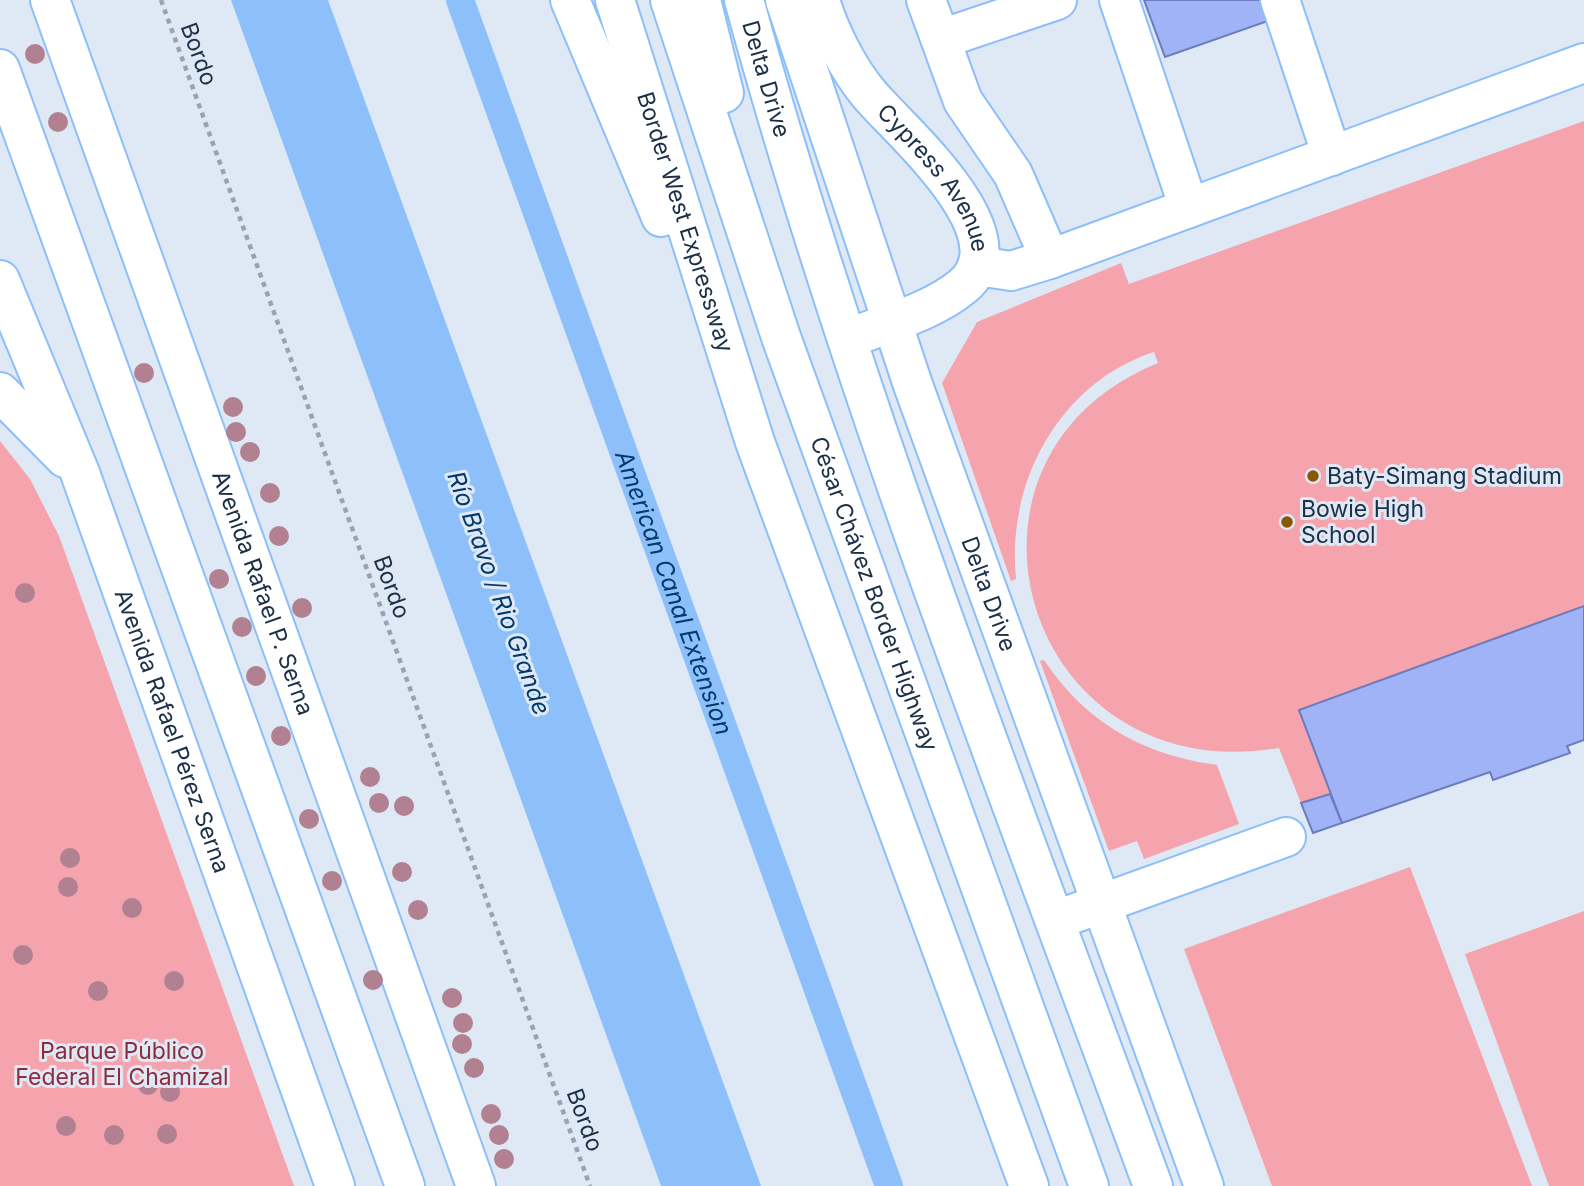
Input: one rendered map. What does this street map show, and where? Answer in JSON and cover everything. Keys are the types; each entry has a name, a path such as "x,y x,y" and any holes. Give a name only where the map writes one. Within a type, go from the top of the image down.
{"main road":[{"name":"Avenida Rafael P. Serna","path":"50,0 476,1186"},
{"path":"570,0 755,442 1029,1186"},
{"name":"Border West Expressway","path":"615,0 755,442"},
{"name":"César Chávez Border Highway","path":"670,0 782,337 1089,1186"},
{"path":"701,0 782,337"},
{"name":"Delta Drive","path":"744,0 847,340 1153,1186"},
{"name":"Delta Drive","path":"785,0 892,321 1203,1186"},
{"name":"Cypress Avenue","path":"820,0 843,52 868,93 949,179 966,207 979,246 977,266 965,286 925,308 847,340"},
{"path":"926,0 963,101 1013,174 1050,258"},
{"path":"941,39 1057,0"},
{"path":"1119,0 1189,208"},
{"path":"1280,0 1332,156"},
{"path":"977,266 1011,271 1050,258 1584,63"},
{"path":"0,69 405,1186"},
{"name":"Avenida Rafael Pérez Serna","path":"0,280 80,473 335,1186"},
{"path":"0,393 80,473"},
{"path":"1056,920 1286,837"}],"path":[{"name":"Bordo","path":"161,0 590,1186"}],"green space":[{"name":"Baty-Simang Stadium","path":"1584,121 1584,740 1567,746 1570,753 1493,780 1489,772 1313,833 1279,748 1191,748 1119,719 1067,670 1036,607 1027,537 1043,469 1086,408 1158,363 1154,352 1120,367 1091,387 1066,412 1046,441 1030,473 1020,507 1015,543 1016,579 1011,581 942,383 977,322 1121,263 1129,284"},
{"name":"Parque Público Federal El Chamizal","path":"0,441 30,479 59,536 294,1186 0,1186"},
{"path":"1044,660 1078,702 1118,732 1165,753 1217,765 1239,824 1144,859 1137,841 1109,851 1040,661"},
{"path":"1410,867 1532,1186 1272,1186 1184,949"},
{"path":"1584,911 1584,1186 1549,1186 1465,954"}],"water":[{"name":"Río Bravo / Rio Grande","path":"231,0 328,0 761,1186 661,1186"}],"building":[{"path":"1144,0 1261,0 1268,21 1165,57"},
{"path":"1584,606 1584,740 1567,746 1570,753 1493,780 1490,772 1342,823 1299,710"},
{"path":"1330,794 1342,823 1313,833 1301,803"}],"waterway":[{"name":"American Canal Extension","path":"460,0 889,1186"}],"place":[{"name":"Baty-Simang Stadium","path":"1313,476"},
{"name":"Bowie High School","path":"1287,522"}]}
